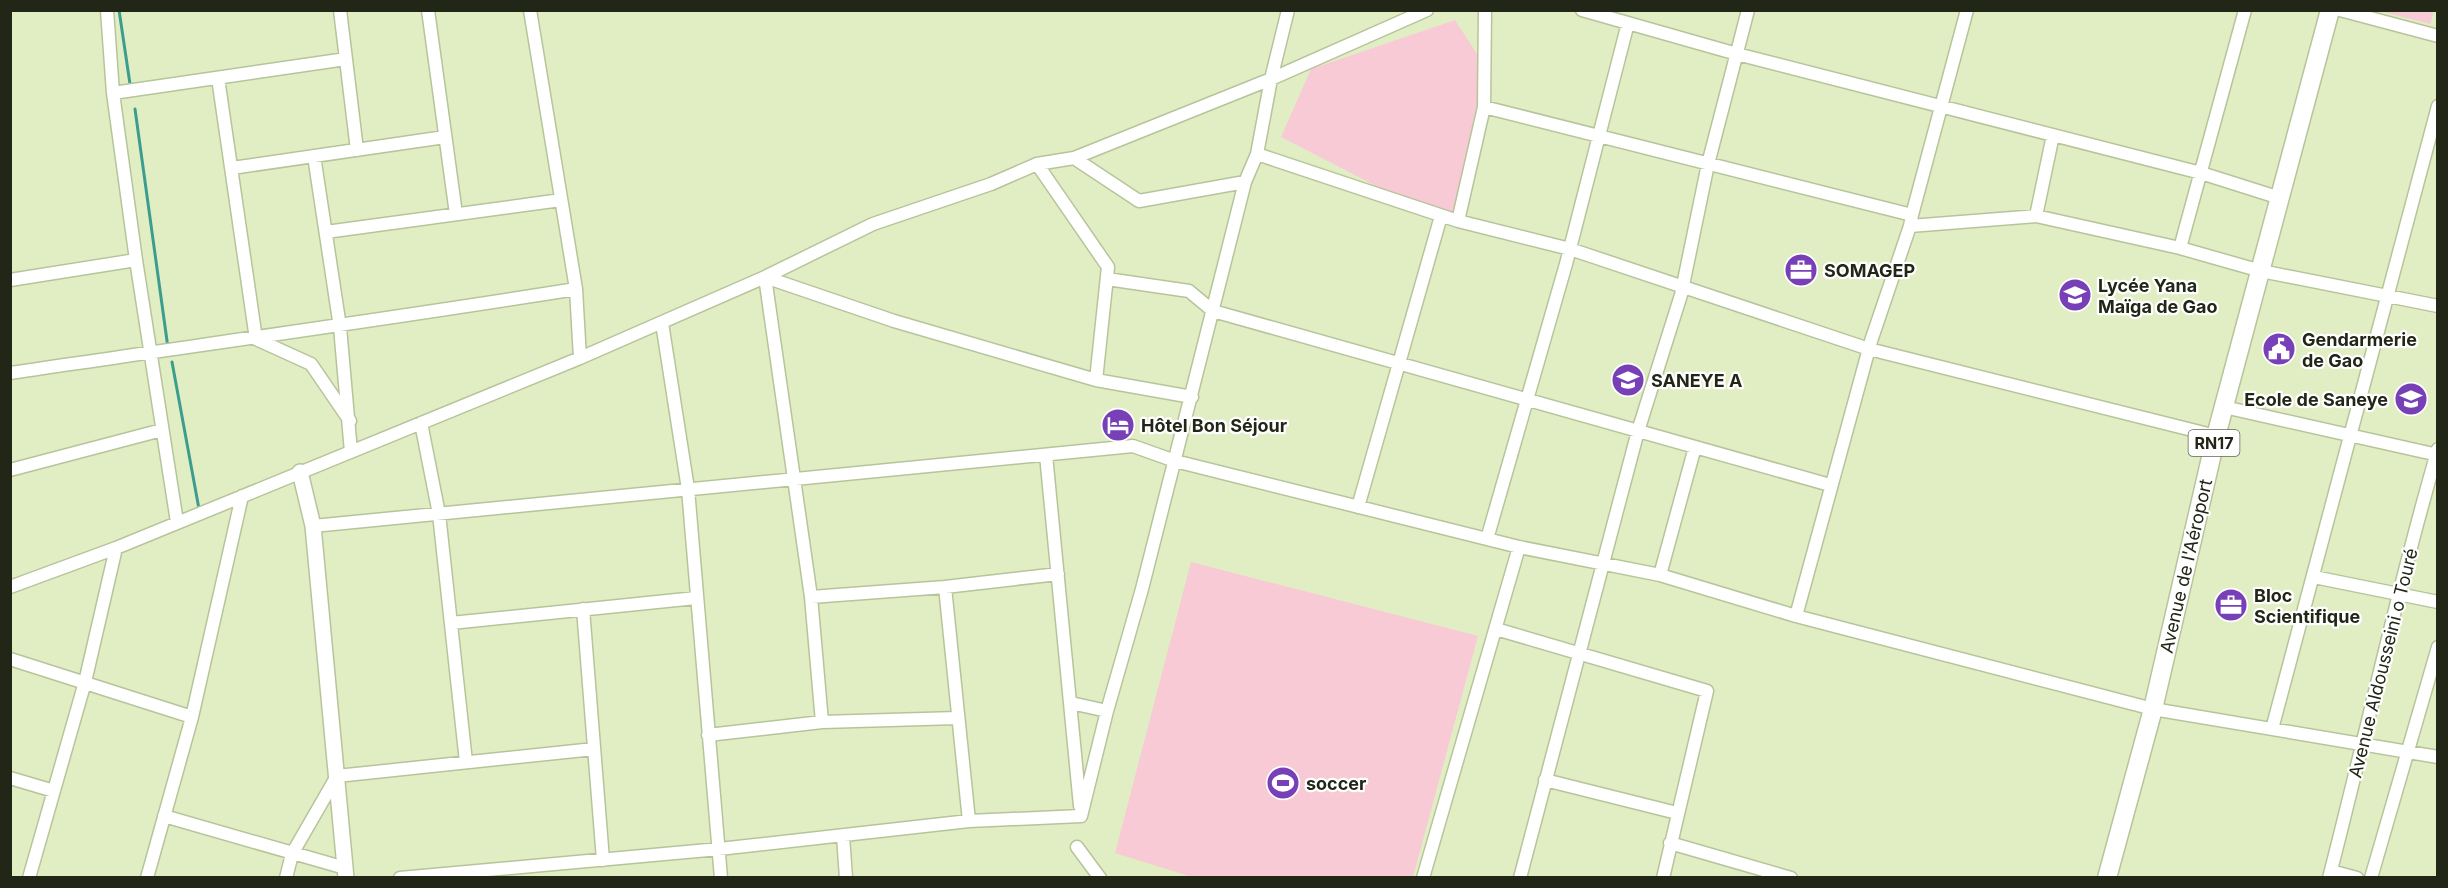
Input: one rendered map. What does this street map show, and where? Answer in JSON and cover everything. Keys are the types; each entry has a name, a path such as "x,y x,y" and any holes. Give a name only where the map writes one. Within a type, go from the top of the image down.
{"main road":[{"name":"Avenue de l'Aéroport","path":"2107,878 2153,709 2216,436 2330,10"}],"street":[{"path":"107,10 113,93 136,260 177,522"},
{"path":"340,10 357,150"},
{"path":"428,10 456,214"},
{"path":"530,10 576,289 580,358"},
{"path":"1081,816 1192,397 1245,182 1257,154 1271,79 1288,10"},
{"path":"10,587 116,548 580,358 765,277 873,224 991,183 1037,164 1074,158 1271,79 1427,10"},
{"path":"1458,221 1484,107 1485,10"},
{"path":"1582,10 1737,54 2201,173 2280,198"},
{"path":"1520,878 1577,653 1638,431 1682,288 1708,164 1748,10"},
{"path":"1796,616 1869,349 1911,220 1967,10"},
{"path":"2180,248 2245,10"},
{"path":"2340,10 2438,36"},
{"path":"1487,539 1570,249 1628,23"},
{"path":"113,93 346,60"},
{"path":"218,78 256,339"},
{"path":"2271,729 2435,127 2438,106"},
{"path":"1484,107 1708,164 1911,220 2036,216 2180,248 2261,271 2438,306"},
{"path":"2036,216 2053,135"},
{"path":"232,168 446,137"},
{"path":"1257,154 1441,216 1570,249 1869,349 2216,436"},
{"path":"314,156 340,327 351,452"},
{"path":"1074,158 1139,201 1245,182"},
{"path":"1037,164 1108,267 1096,380"},
{"path":"326,232 561,200"},
{"path":"1358,507 1441,216"},
{"path":"10,280 136,260"},
{"path":"765,277 894,321 1096,380 1192,397"},
{"path":"765,277 811,597 822,722"},
{"path":"1107,279 1189,291 1213,311 1830,485"},
{"path":"10,374 152,351 340,327 576,289"},
{"path":"662,322 688,489 721,878"},
{"path":"256,339 311,364 350,421"},
{"path":"2224,407 2437,452"},
{"path":"421,423 438,514 466,762"},
{"path":"10,470 162,430"},
{"path":"313,526 1133,446 1175,461 1519,547 1660,575 1796,616 2153,709 2438,757"},
{"path":"1660,575 1695,447"},
{"name":"Avenue Aldousseini o Touré","path":"2330,874 2364,745 2398,595 2437,452"},
{"path":"1046,454 1081,816"},
{"path":"164,816 292,854 346,873 313,526 300,472"},
{"path":"147,878 192,717 242,496"},
{"path":"1423,878 1519,547"},
{"path":"29,878 85,682 116,548"},
{"path":"811,597 945,587 1058,574"},
{"path":"2314,577 2438,603"},
{"path":"945,587 969,821"},
{"path":"451,623 696,598"},
{"path":"583,609 603,860"},
{"path":"1496,630 1707,691 1662,878"},
{"path":"2371,878 2438,647"},
{"path":"10,659 192,717"},
{"path":"1071,703 1107,711"},
{"path":"708,735 822,722 957,718"},
{"path":"337,776 594,749"},
{"path":"286,878 292,854 337,776"},
{"path":"10,778 54,791"},
{"path":"1545,780 1677,813"},
{"path":"400,878 473,875 969,821 1081,816"},
{"path":"843,836 846,878"},
{"path":"1670,843 1791,878"},
{"path":"1077,847 1100,878"},
{"path":"2330,874 2357,878"}],"shaded area":[{"path":"2380,11 2434,11 2430,24"},
{"path":"1455,20 1477,54 1477,104 1453,213 1382,189 1281,137 1311,69"},
{"path":"1191,562 1478,636 1413,877 1192,877 1115,853"}],"waterway":[{"path":"119,10 130,84"},
{"path":"135,109 168,348"},
{"path":"172,362 199,509"}],"place":[{"name":"SOMAGEP","path":"1801,270"},
{"name":"Lycée Yana Maïga de Gao","path":"2075,295"},
{"name":"Gendarmerie de Gao","path":"2279,349"},
{"name":"SANEYE A","path":"1628,380"},
{"name":"Ecole de Saneye","path":"2411,399"},
{"name":"Hôtel Bon Séjour","path":"1118,425"},
{"name":"Bloc Scientifique","path":"2231,605"},
{"name":"soccer","path":"1283,783"}]}
